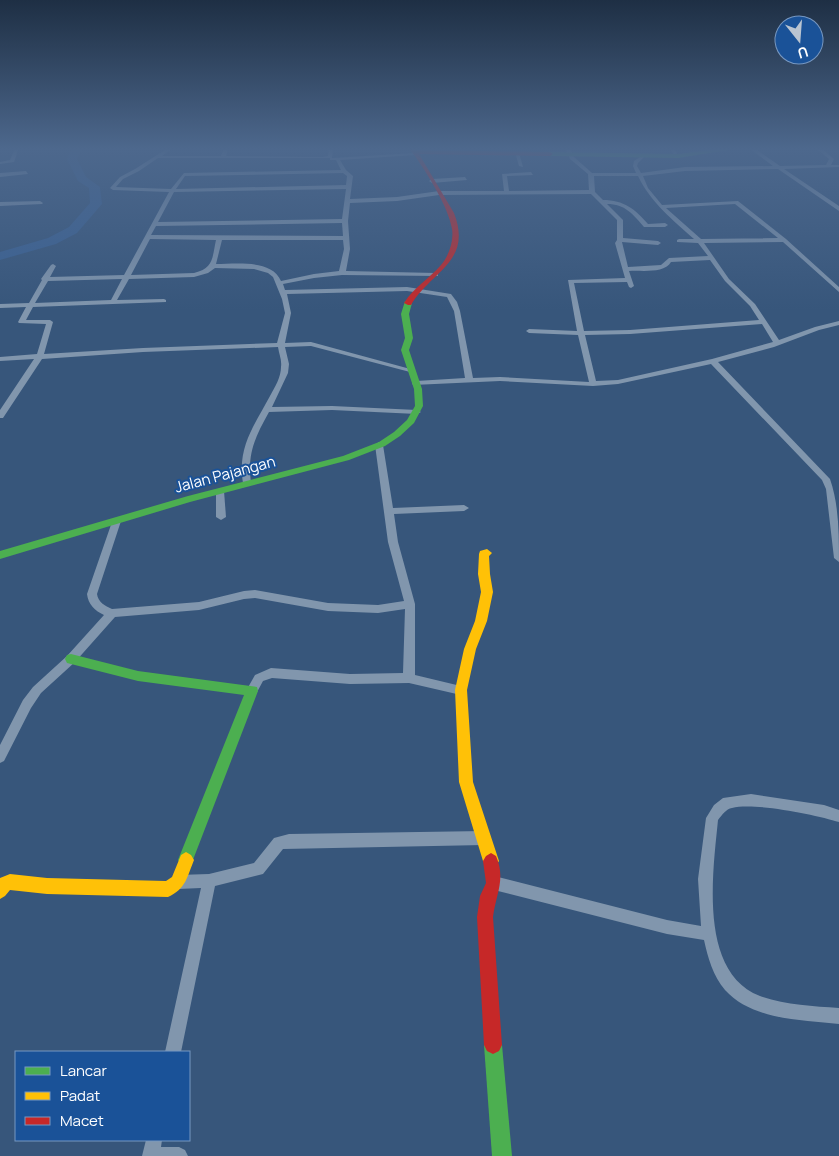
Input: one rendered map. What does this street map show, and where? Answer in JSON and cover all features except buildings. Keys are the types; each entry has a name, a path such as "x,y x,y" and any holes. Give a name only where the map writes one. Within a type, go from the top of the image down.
{"main road":[{"path":"417,412 420,398 406,357 405,350 409,338 405,314 410,298 436,275 450,256 456,232 453,220 444,202"},
{"name":"Jalan Pajangan","path":"0,555 247,483 346,458 379,445 412,420 417,412"},
{"path":"487,553 484,554 482,560 488,592 481,621 470,649 461,690 466,782 492,863 494,883 488,896 485,917 493,1054 502,1156"},
{"path":"0,891 4,884 10,882 47,886 168,889 178,882 252,691 173,682 99,669 71,660"}],"street":[{"path":"113,302 166,202"},
{"path":"342,274 347,250 345,221 347,202"},
{"path":"602,202 614,202 628,206 646,226 682,224"},
{"path":"593,384 570,281 630,283 618,244 620,240 620,220 602,202"},
{"path":"657,202 700,241 727,280 753,306 778,343"},
{"path":"661,207 736,202 784,240 839,290"},
{"path":"1,205 40,203"},
{"path":"154,224 345,221"},
{"path":"148,237 346,238"},
{"path":"44,279 194,275 206,272 212,266 219,238"},
{"path":"620,240 658,243"},
{"path":"679,241 784,240"},
{"path":"625,269 663,267 667,264 668,260 675,259 712,258"},
{"path":"2,412 40,356 50,322 22,323 44,279 53,266"},
{"path":"212,266 250,266 273,273 279,282 288,312 281,345 286,357 284,374 268,410 248,446 244,472 247,483"},
{"path":"279,282 314,276 342,274 436,275"},
{"path":"282,292 401,289 445,294 454,302 469,379"},
{"path":"0,306 164,301"},
{"path":"529,331 630,332 764,322"},
{"path":"416,383 469,379 593,384 618,382 713,361 778,343 803,332 839,323"},
{"path":"0,359 312,344 410,370"},
{"path":"713,361 826,480 830,489 839,558"},
{"path":"268,410 332,408 417,412"},
{"path":"379,445 393,542 410,604 409,678"},
{"path":"220,491 220,517"},
{"path":"389,511 464,508"},
{"path":"116,521 92,594 93,601 103,610 112,613 199,606 244,594 255,594 328,607 378,610 410,604"},
{"path":"0,757 27,704 37,690 71,660 112,613"},
{"path":"252,691 259,678 271,673 350,679 409,678 461,690"},
{"path":"839,816 824,811 751,800 728,802 712,818 705,879 709,934 721,972 741,995 760,1005 839,1016"},
{"path":"178,882 209,881 258,869 279,843 290,841 484,838"},
{"path":"173,1051 209,881"},
{"path":"494,883 667,926 709,934"},
{"path":"151,1156 154,1141"},
{"path":"159,1156 179,1156"}],"waterway":[{"path":"0,256 52,241 73,230 96,202"}],"traffic: fast":[{"path":"0,555 188,499 346,458 382,444 411,421 419,406 418,389 405,350 409,338 405,314 408,303"},
{"path":"71,659 138,676 252,691 186,860"},
{"path":"493,1045 502,1156"}],"traffic: slow":[{"path":"487,553 484,554 484,574 487,592 481,621 470,649 461,690 466,782 491,861"},
{"path":"0,891 4,884 10,882 47,886 168,889 178,882 186,860"}],"traffic: jam":[{"path":"408,303 419,288 446,264 452,250 456,231 451,213 445,202"},
{"path":"491,861 494,883 488,896 485,917 493,1045"}]}
